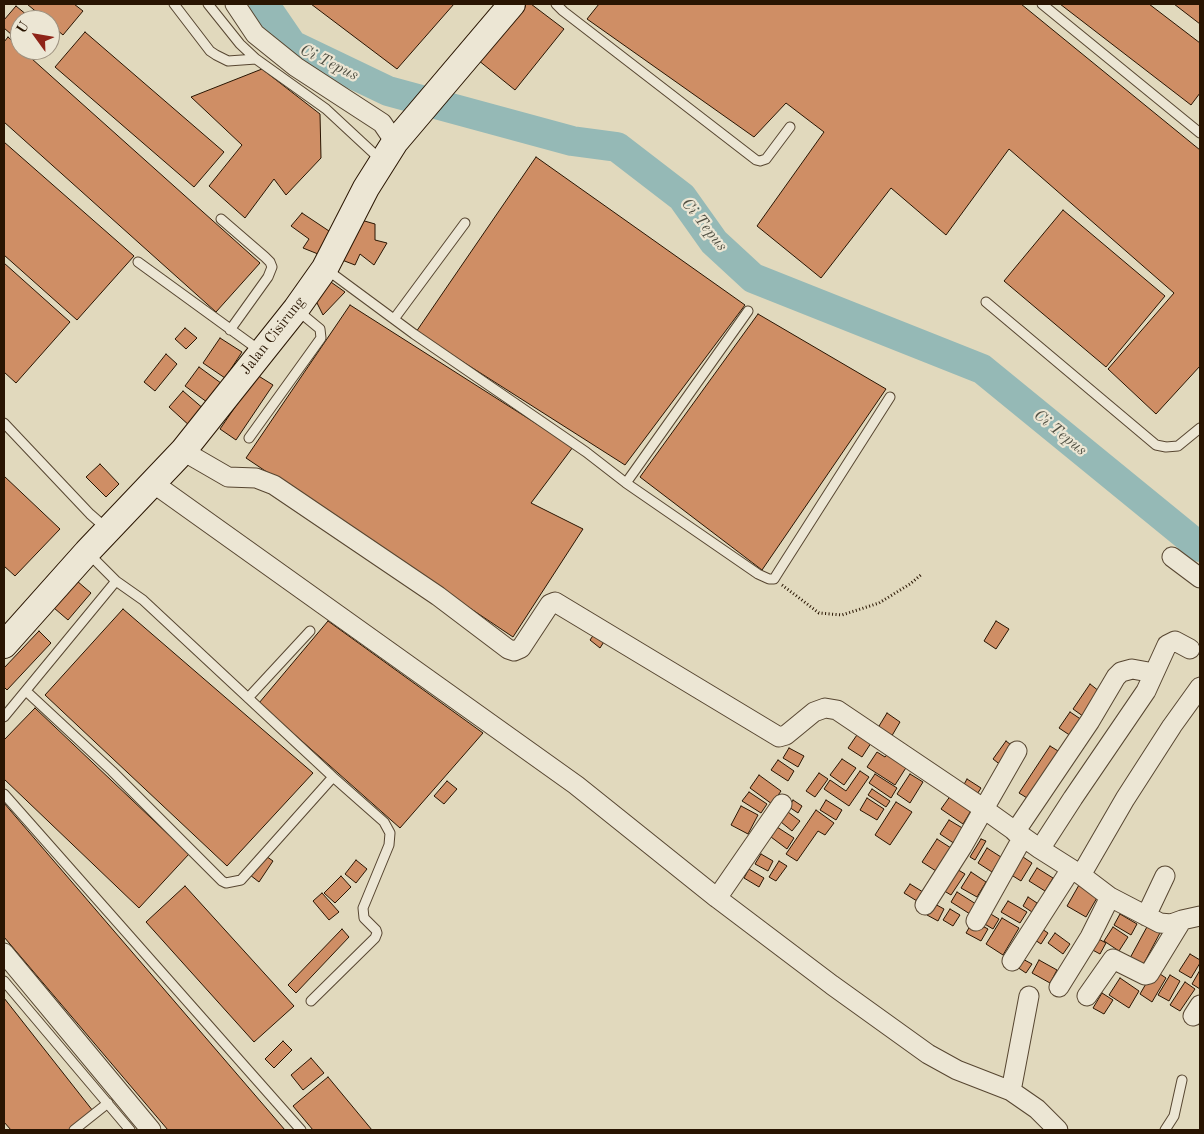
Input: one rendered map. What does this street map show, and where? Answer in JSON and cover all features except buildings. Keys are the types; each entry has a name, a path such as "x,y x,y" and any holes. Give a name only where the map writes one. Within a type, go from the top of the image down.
{"main road":[{"name":"Jalan Cisirung","path":"4,645 87,552 183,451 296,309 325,268 366,188 395,143 512,4"}],"street":[{"path":"235,4 255,34 296,67 382,122 395,143"},
{"path":"183,451 228,477 256,478 274,484 438,596 508,649 514,651 521,648 550,604 554,602 779,737 786,735 814,712 825,708 837,710 1110,897 1160,923 1171,924 1200,916"},
{"path":"153,483 576,785 717,898 832,985 928,1054 957,1070 1011,1091 1037,1109 1058,1130"},
{"path":"1172,557 1200,578"},
{"path":"1040,849 1146,691 1167,645 1175,641 1190,649"},
{"path":"976,921 1019,834 1116,677 1121,672 1132,669 1154,673"},
{"path":"1012,960 1076,872 1172,726 1200,687"},
{"path":"925,905 1017,751"},
{"path":"717,898 782,804"},
{"path":"1146,916 1165,876"},
{"path":"1059,987 1090,938 1110,897"},
{"path":"1087,996 1113,959 1145,974 1149,974 1182,920"},
{"path":"4,953 151,1130"},
{"path":"1011,1091 1030,996"}],"lane":[{"path":"174,4 210,51 228,61 256,59"},
{"path":"208,4 240,44 256,59 326,109 395,143"},
{"path":"556,4 756,160 766,159 790,127"},
{"path":"1042,4 1200,133"},
{"path":"222,219 265,257 272,266 268,277 230,330"},
{"path":"394,319 465,223"},
{"path":"138,262 261,352"},
{"path":"325,268 394,319 586,452 626,483 758,574 769,579 774,579 890,397"},
{"path":"986,302 1156,445 1166,447 1178,446 1200,428"},
{"path":"248,438 321,338 320,330 296,309"},
{"path":"626,483 748,311"},
{"path":"4,423 90,514 108,530"},
{"path":"87,552 116,580 143,600 384,822 390,833 388,845 364,908 364,918 376,930 375,938 311,1001"},
{"path":"4,717 116,580"},
{"path":"248,698 310,631"},
{"path":"26,691 226,883 241,880 333,777"},
{"path":"4,794 301,1130"},
{"path":"4,981 130,1130"},
{"path":"1165,1130 1174,1116 1182,1080"},
{"path":"74,1130 108,1103"}],"path":[{"path":"774,579 819,613 842,615 879,603 910,584 922,574"}],"waterway":[{"name":"Ci Tepus","path":"264,4 292,45 388,91 572,141 617,147 682,197 714,242 753,278 982,369 1200,547"}]}
